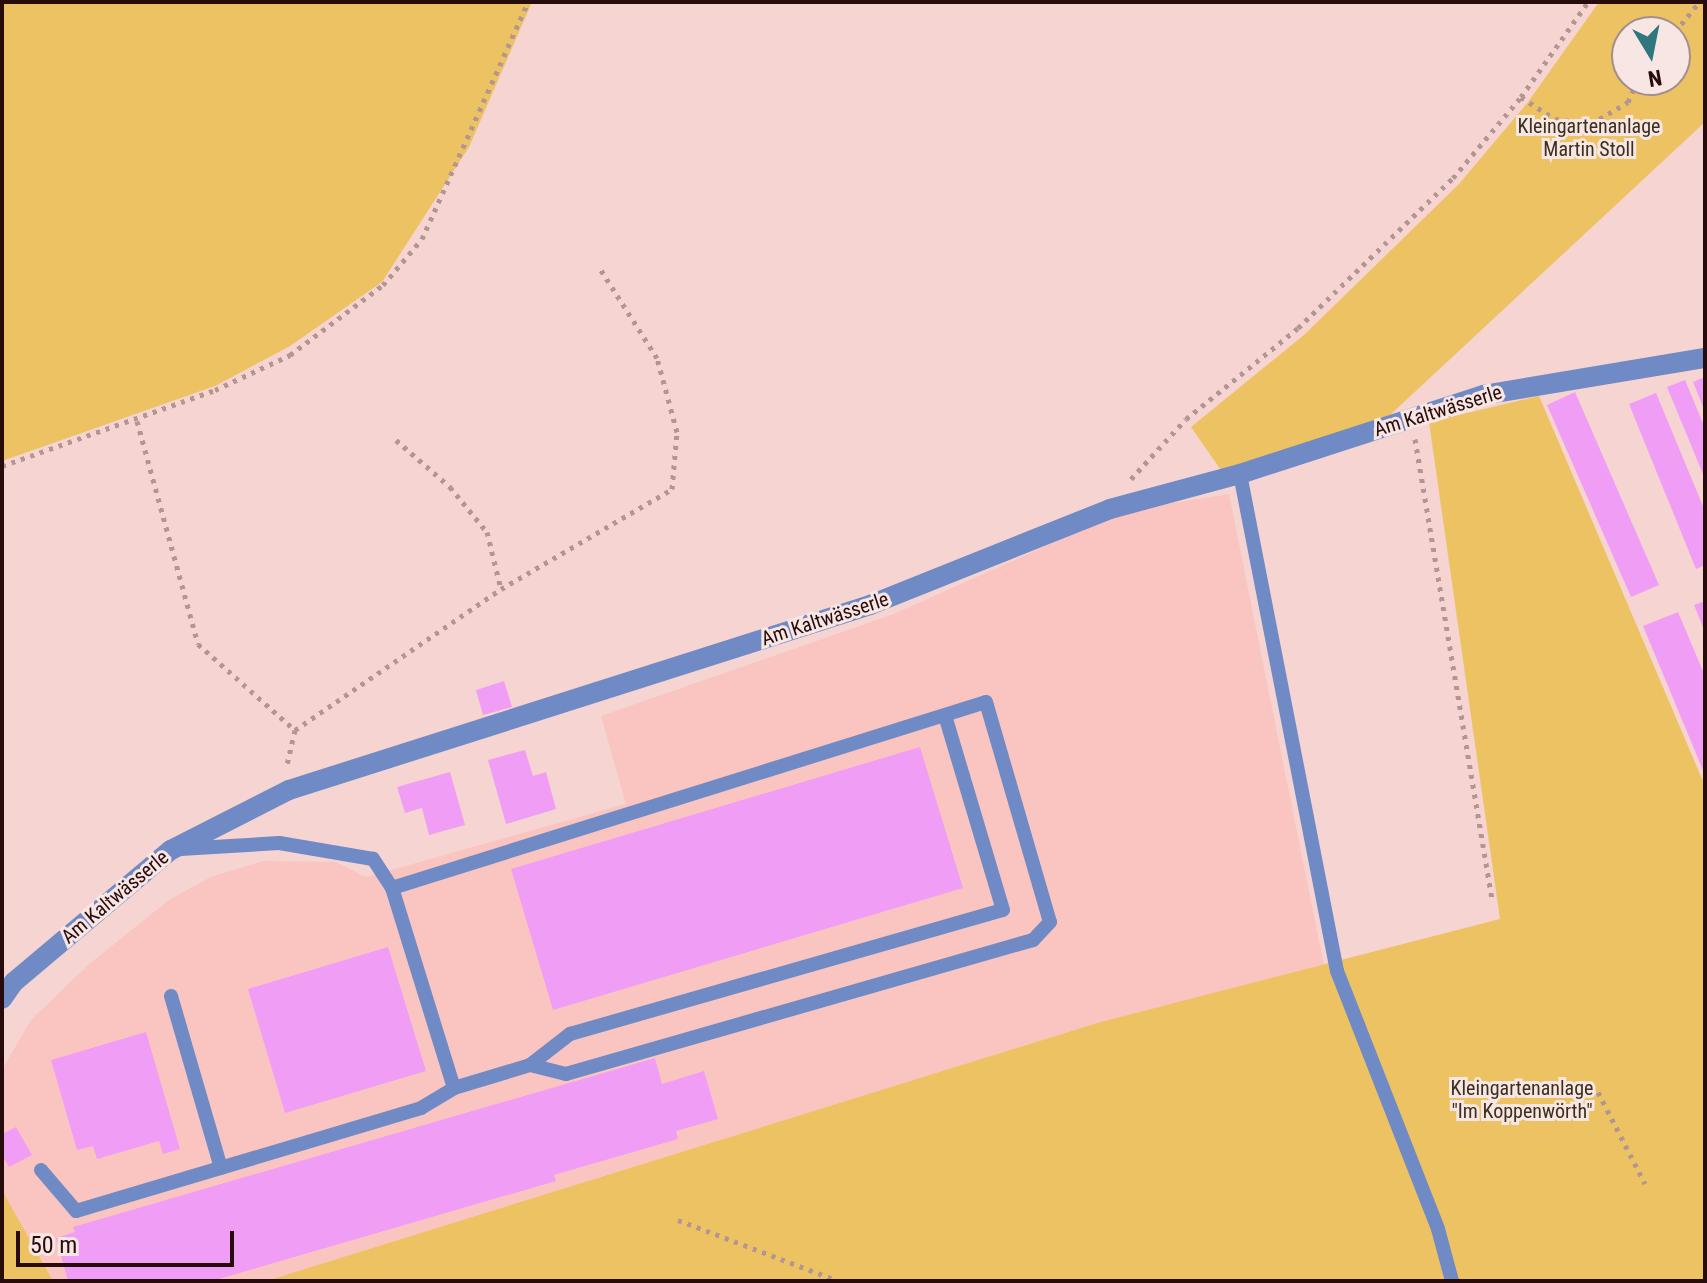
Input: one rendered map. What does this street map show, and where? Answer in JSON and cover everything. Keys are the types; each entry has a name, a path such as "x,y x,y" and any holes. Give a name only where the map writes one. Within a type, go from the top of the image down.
{"street":[{"name":"Am Kaltwässerle","path":"2,999 14,982 171,850 289,790 870,605 1110,509 1240,474 1483,395 1550,381 1705,358"}],"lane":[{"path":"1240,474 1337,971 1438,1229 1452,1281"},
{"path":"392,888 986,702 1050,922 1033,940 566,1074 530,1065"},
{"path":"41,1170 76,1211 421,1108 454,1088 530,1065 570,1034 1003,910 945,715"},
{"path":"171,850 279,843 373,859 392,888 454,1088"},
{"path":"171,996 221,1168"}],"path":[{"path":"2,466 137,421 290,355 383,285 422,239 528,2"},
{"path":"1110,509 1136,473 1186,419 1298,328 1453,178 1521,97 1588,2"},
{"path":"1521,97 1555,119 1591,124 1628,102 1631,96"},
{"path":"289,790 287,762 295,730 501,589 672,489 677,432 657,358 599,267"},
{"path":"1411,418 1492,900"},
{"path":"137,421 198,644 295,730"},
{"path":"396,440 450,487 487,532 501,589"},
{"path":"1598,1092 1645,1184"},
{"path":"678,1220 839,1281"}],"shaded area":[{"path":"1229,494 1324,966 1097,1023 266,1281 53,1281 2,1190 2,1070 31,1020 88,965 169,900 211,877 263,861 336,862 366,877 626,804 601,716 894,614 1124,511"}],"green space":[{"path":"2,2 532,2 469,147 382,282 290,346 215,386 2,461"},
{"name":"Kleingartenanlage Martin Stoll","path":"1599,2 1705,2 1705,122 1390,415 1223,473 1191,427 1304,335 1459,184 1528,102"},
{"name":"Kleingartenanlage \"Im Koppenwörth\"","path":"1539,396 1705,786 1705,1281 266,1281 1097,1023 1500,919 1429,422"},
{"path":"2,1190 53,1281 2,1281"}],"building":[{"path":"1705,377 1705,412 1693,382"},
{"path":"1685,380 1705,428 1705,479 1667,387"},
{"path":"1575,392 1659,585 1631,597 1547,405"},
{"path":"1656,393 1705,511 1705,565 1696,569 1629,404"},
{"path":"1705,601 1705,632 1694,605"},
{"path":"1678,612 1705,676 1705,775 1643,626"},
{"path":"504,681 512,707 483,715 476,690"},
{"path":"920,747 963,888 553,1010 511,869"},
{"path":"525,750 533,776 546,772 556,809 506,824 488,760"},
{"path":"450,772 465,825 429,835 422,808 405,813 397,787"},
{"path":"388,947 426,1071 285,1113 248,989"},
{"path":"146,1032 180,1149 163,1154 159,1141 97,1159 93,1146 77,1150 51,1060"},
{"path":"655,1058 662,1084 704,1071 718,1119 676,1131 678,1139 554,1175 556,1181 212,1281 68,1281 56,1238 75,1232 73,1227"},
{"path":"16,1127 32,1155 9,1167 2,1155 2,1134"}]}
